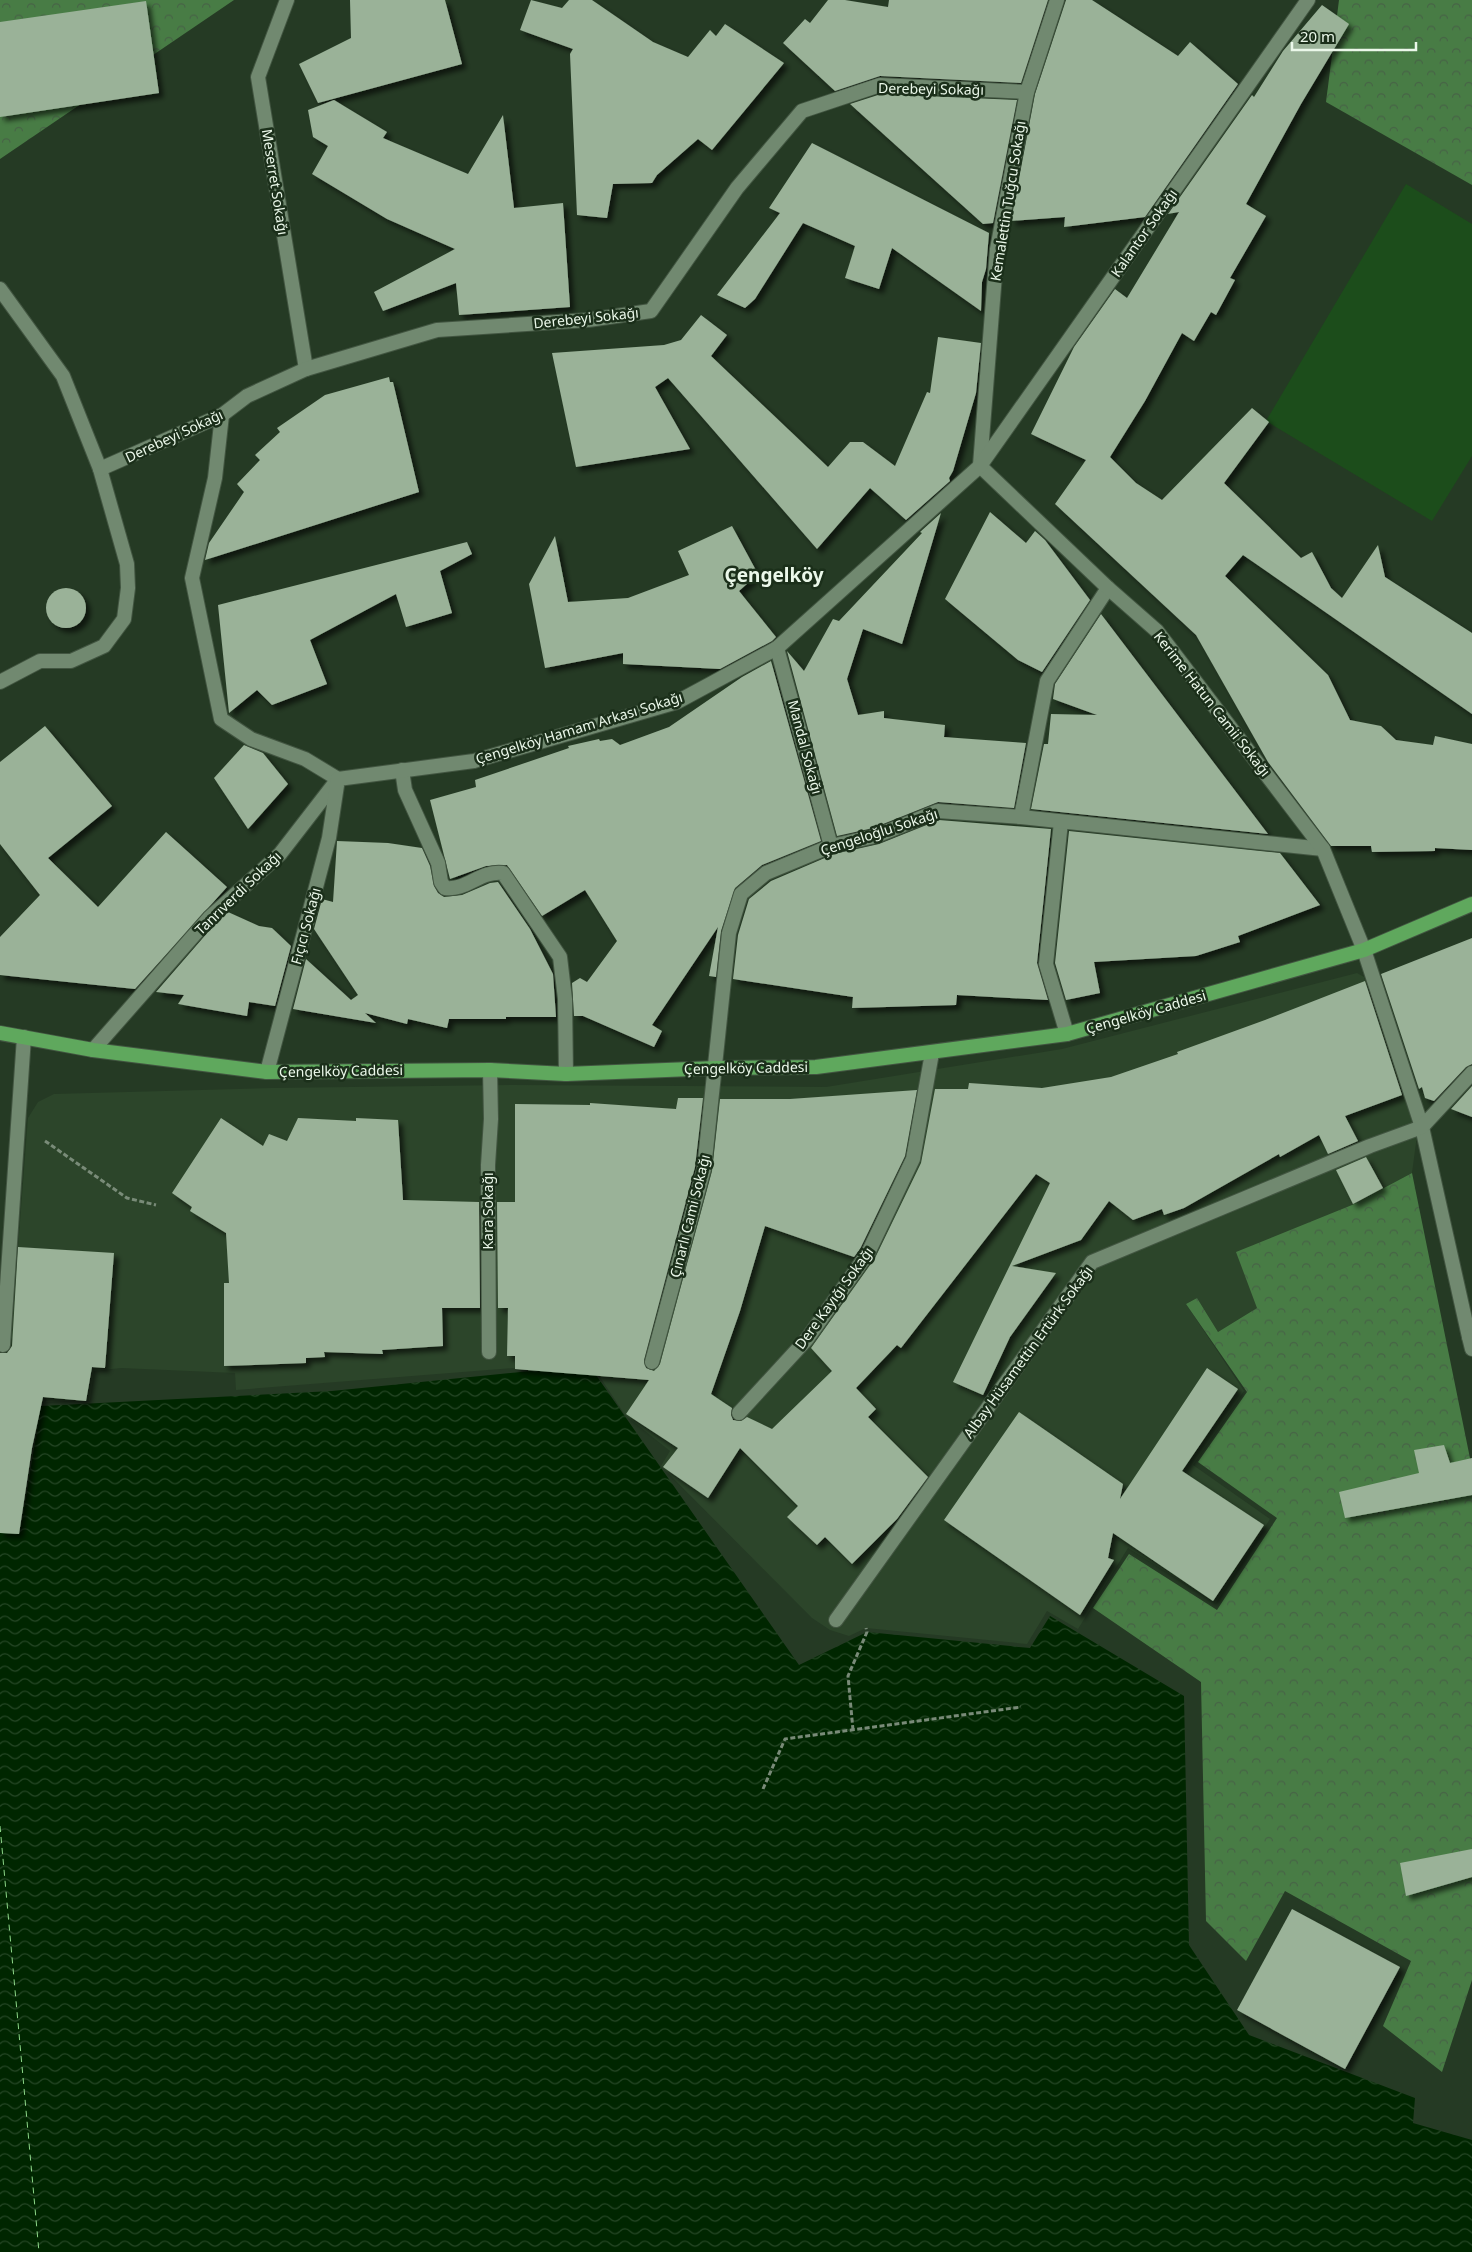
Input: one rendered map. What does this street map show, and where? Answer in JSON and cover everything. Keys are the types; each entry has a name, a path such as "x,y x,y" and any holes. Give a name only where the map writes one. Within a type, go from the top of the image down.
{"main road":[{"name":"Çengelköy Caddesi","path":"0,1033 93,1050 267,1072 490,1070 566,1074 716,1068 816,1068 1067,1034 1364,950 1472,904"}],"street":[{"name":"Meserret Sokağı","path":"288,0 258,77 306,369"},
{"name":"Kemalettin Tuğcu Sokağı","path":"980,466 997,249 1027,92 1057,0"},
{"name":"Kalantor Sokağı","path":"980,466 1308,0"},
{"name":"Derebeyi Sokağı","path":"100,469 222,415 247,396 306,369 437,330 588,320 651,311 737,188 802,111 880,85 1027,92"},
{"path":"0,289 63,376 100,469 127,564 128,588 124,619 104,646 71,661 40,661 0,682"},
{"path":"222,415 215,478 192,578 222,719 250,739 305,759 338,779"},
{"name":"Kerime Hatun Camii Sokağı","path":"980,466 1108,588 1157,630 1323,849 1364,950 1422,1127 1471,1341"},
{"name":"Çengelköy Hamam Arkası Sokağı","path":"338,779 474,761 677,702 778,648 980,466"},
{"path":"1021,817 1047,682 1108,588"},
{"name":"Mandal Sokağı","path":"778,648 831,846"},
{"path":"402,770 404,790 438,863 441,882 445,888 453,889 492,872 503,873 560,957 565,999 566,1074"},
{"name":"Tanrıverdi Sokağı","path":"93,1050 209,918 280,854 338,779"},
{"name":"Fıçıcı Sokağı","path":"267,1072 330,838 338,779"},
{"name":"Çengeloğlu Sokağı","path":"716,1068 725,957 729,933 741,894 766,873 831,846 876,836 938,811 1021,817 1323,849"},
{"path":"1061,822 1046,964 1067,1034"},
{"path":"3,1346 24,1037"},
{"name":"Dere Kayığı Sokağı","path":"740,1414 807,1339 868,1253 913,1159 932,1053"},
{"name":"Çınarlı Cami Sokağı","path":"652,1362 704,1169 716,1068"},
{"name":"Kara Sokağı","path":"489,1352 488,1142 491,1119 490,1070"},
{"name":"Albay Hüsamettin Ertürk Sokağı","path":"836,1620 1092,1262 1370,1146 1422,1127 1472,1073"}],"path":[{"path":"18,1123 127,1198 156,1205"},
{"path":"853,1730 848,1676 867,1632"},
{"path":"763,1789 785,1739 1021,1706"}],"shaded area":[{"path":"1406,184 1472,224 1472,456 1432,521 1266,421"},
{"path":"1357,973 1364,977 1417,1135 1412,1173 1352,1205 1257,1308 1218,1332 1197,1298 1186,1304 1244,1391 1193,1465 1270,1519 1216,1603 1128,1548 1078,1629 1047,1611 1027,1644 866,1628 849,1636 830,1630 812,1618 661,1466 670,1451 625,1415 590,1362 236,1390 235,1373 121,1368 94,1371 90,1400 46,1402 51,1353 11,1338 28,1118 38,1102 54,1094 272,1088 516,1085 826,1087 1062,1049"}],"green space":[{"path":"0,0 234,0 0,159"},
{"path":"1339,0 1472,0 1472,185 1326,102"},
{"path":"1412,1173 1472,1468 1472,1980 1442,2072 1383,2026 1411,1961 1285,1891 1246,1961 1206,1921 1201,1682 1093,1608 1129,1554 1217,1610 1277,1518 1198,1462 1247,1392 1186,1304 1197,1298 1218,1332 1257,1308 1236,1252 1352,1205"}],"water":[{"path":"589,1365 799,1665 867,1632 1030,1648 1050,1616 1184,1696 1189,1945 1249,2035 1415,2098 1413,2123 1472,2140 1472,2252 0,2252 0,1530 20,1532 41,1406 332,1391"}],"building":[{"path":"350,0 445,0 462,64 318,103 299,64 351,38"},
{"path":"531,0 562,8 569,0 592,0 653,42 688,57 710,30 716,36 725,24 784,63 712,150 698,139 657,175 652,183 613,184 607,218 577,215 570,54 573,49 520,30"},
{"path":"828,0 845,0 888,7 889,0 1048,0 1021,83 880,76 835,91 783,43 805,19 810,23"},
{"path":"1066,0 1092,0 1178,56 1190,42 1238,84 1145,217 1064,227 1065,217 1011,221 1035,94"},
{"path":"146,1 159,93 0,117 0,22"},
{"path":"1322,5 1349,24 1301,104 1246,204 1266,216 1230,278 1235,280 1216,315 1211,312 1194,341 1182,333 1145,401 1110,457 1136,483 1162,500 1252,408 1269,422 1224,483 1301,558 1312,552 1331,588 1342,598 1378,545 1385,577 1472,633 1472,714 1243,555 1225,576 1328,675 1350,720 1381,726 1396,740 1433,745 1435,736 1472,744 1472,850 1435,848 1435,851 1372,852 1371,846 1331,846 1268,762 1196,635 1055,504 1086,460 1031,434 1074,347 1115,289 1127,298 1179,212 1168,214 1252,95 1254,97 1283,51"},
{"path":"881,94 1017,100 993,223 983,224 850,104"},
{"path":"334,100 387,132 383,138 468,174 503,115 514,208 563,203 570,307 459,315 456,283 383,311 374,292 455,249 387,219 312,174 328,146 313,137 308,110"},
{"path":"812,143 989,233 986,269 982,282 981,311 892,248 879,289 845,278 855,246 803,223 755,299 745,308 717,295 780,213 769,208"},
{"path":"701,315 727,335 711,356 828,467 850,442 863,442 895,466 927,392 930,393 938,337 981,343 976,393 953,471 949,478 950,481 906,520 870,488 817,549 668,378 655,387 690,449 576,467 552,353 664,345 681,340"},
{"path":"389,377 390,382 393,382 419,492 205,560 209,543 244,492 237,484 260,460 255,455 280,432 277,428 325,395"},
{"path":"990,512 1026,543 1035,531 1045,540 1090,600 1042,672 1018,660 945,599"},
{"path":"941,513 902,644 863,629 847,679 858,715 884,711 884,718 945,725 944,737 1026,743 1014,808 938,802 873,828 837,836 787,651 804,671 833,619 839,621 922,533 920,532"},
{"path":"732,526 758,574 739,591 776,637 772,641 720,669 623,664 623,653 545,668 529,584 555,536 568,602 628,598 689,575 678,551"},
{"path":"467,542 472,554 440,571 452,613 406,627 396,594 310,640 327,684 272,705 257,690 229,713 218,605"},
{"path":"66,588 80,594 86,608 80,622 66,628 52,622 46,608 52,594"},
{"path":"1101,614 1268,834 1031,809 1044,744 1048,744 1051,714 1097,715 1053,699 1055,684"},
{"path":"771,661 821,841 762,865 735,888 721,931 716,977 709,976 718,927 652,1025 662,1031 654,1047 583,1016 574,1016 572,983 580,978 587,982 617,941 585,890 542,916 507,865 486,866 450,879 430,800 476,787 475,780 569,748 568,746 599,739 600,741 612,739 620,745 669,727 742,677"},
{"path":"45,726 112,806 48,858 98,907 166,832 227,887 135,989 0,975 0,937 40,895 0,844 0,762"},
{"path":"244,745 263,753 288,784 248,829 214,778"},
{"path":"939,820 1051,829 1037,963 1048,1000 957,995 956,1005 852,1008 853,997 733,979 738,935 749,899 771,881 834,854 879,844"},
{"path":"1069,831 1280,853 1320,905 1238,936 1240,942 1196,956 1094,962 1100,993 1066,1000 1055,963"},
{"path":"337,841 388,843 422,848 430,866 434,886 438,893 444,897 462,895 490,883 498,882 530,929 553,974 556,1017 449,1019 447,1028 408,1019 407,1024 365,1013 376,1023 293,1009 306,959 351,1000 358,995 314,929 322,899 333,902"},
{"path":"228,912 259,926 272,928 291,946 275,1006 249,1002 247,1016 178,1004 184,995 156,992 215,924"},
{"path":"1472,938 1472,1064 1466,1067 1434,1101 1425,1098 1422,1087 1419,1089 1381,974"},
{"path":"1365,981 1402,1095 1345,1116 1358,1141 1328,1154 1319,1135 1280,1157 1279,1154 1184,1208 1164,1215 1162,1209 1133,1220 1109,1201 1081,1240 1012,1266 1056,1273 1010,1337 983,1395 953,1382 1050,1183 1036,1174 901,1348 897,1345 856,1388 876,1409 868,1417 928,1477 897,1519 852,1564 825,1537 817,1545 787,1517 798,1506 740,1448 708,1498 663,1467 678,1448 626,1414 649,1380 515,1369 515,1356 507,1356 508,1308 498,1308 497,1202 515,1202 515,1104 590,1105 590,1103 676,1109 678,1098 703,1098 695,1167 644,1360 646,1368 654,1371 660,1364 712,1171 720,1099 790,1099 917,1090 905,1156 860,1249 854,1257 765,1226 740,1311 711,1394 732,1408 731,1415 733,1420 741,1421 747,1417 772,1429 832,1371 811,1348 875,1258 921,1163 935,1089 968,1089 969,1083 1042,1088 1111,1077 1178,1054 1177,1052"},
{"path":"1472,1086 1472,1117 1451,1109"},
{"path":"221,1118 263,1146 269,1134 287,1141 298,1118 356,1121 356,1118 398,1120 403,1200 479,1202 480,1308 442,1308 443,1346 382,1350 383,1354 324,1352 325,1357 306,1358 306,1363 224,1366 224,1283 229,1283 226,1233 190,1211 192,1207 172,1193"},
{"path":"1366,1157 1383,1188 1353,1204 1336,1170"},
{"path":"18,1247 114,1253 105,1368 92,1367 86,1401 43,1397 32,1448 19,1534 0,1533 0,1353 7,1353 12,1346"},
{"path":"1207,1368 1238,1389 1182,1471 1264,1525 1213,1601 1113,1533 1108,1558 1114,1560 1080,1615 944,1520 1019,1412 1123,1484 1120,1499"},
{"path":"1444,1445 1450,1463 1472,1458 1472,1495 1345,1518 1339,1492 1419,1473 1414,1450"},
{"path":"1472,1849 1472,1877 1406,1896 1400,1863"},
{"path":"1292,1909 1400,1967 1345,2069 1237,2010"}],"ferry route":[{"path":"0,1826 39,2252"}],"district":[{"name":"Çengelköy","path":"774,575"}]}
